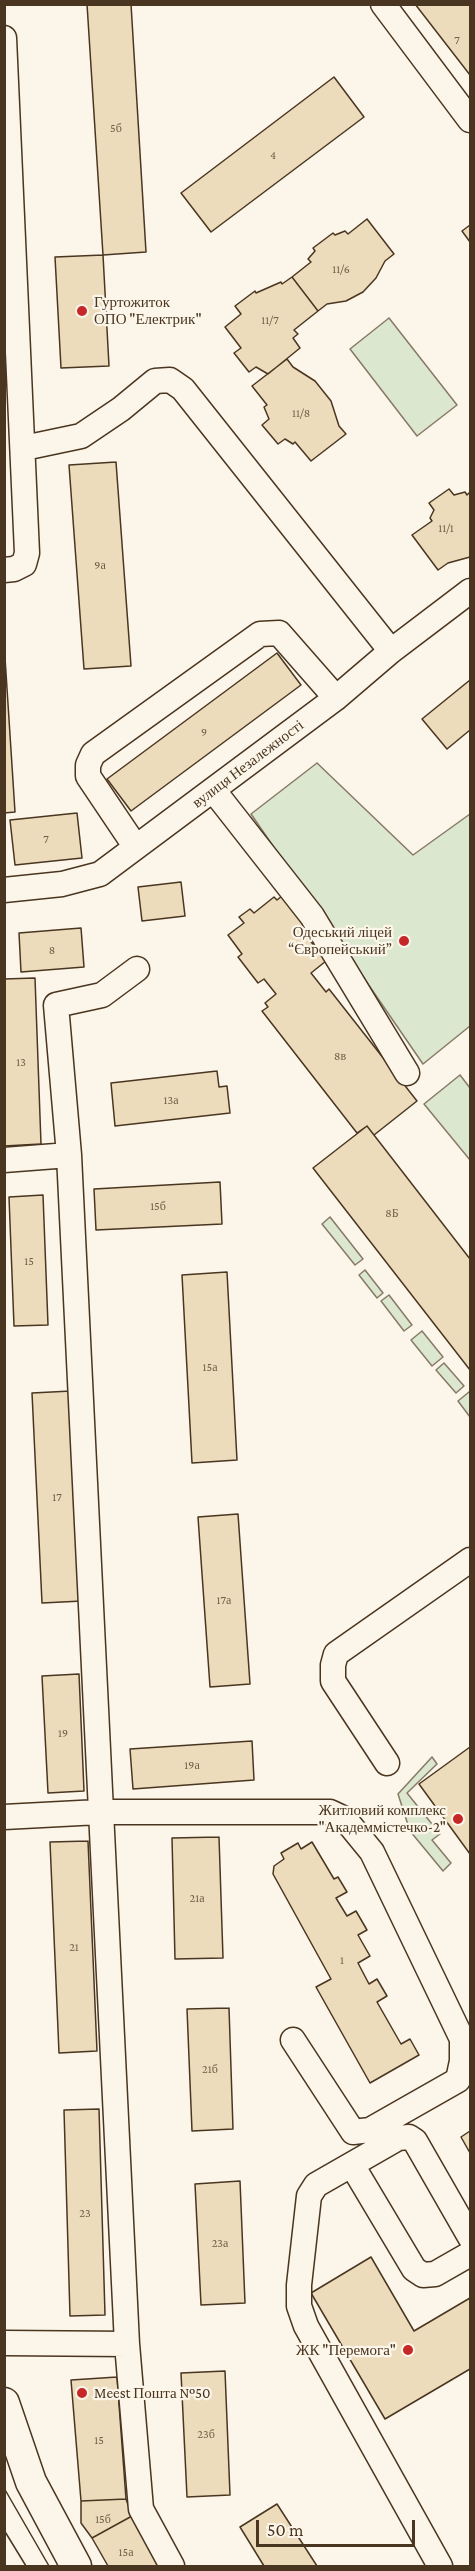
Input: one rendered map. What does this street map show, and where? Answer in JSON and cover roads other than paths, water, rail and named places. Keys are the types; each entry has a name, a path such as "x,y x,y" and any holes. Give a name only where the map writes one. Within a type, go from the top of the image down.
{"main road":[{"path":"4,2403 31,2482 76,2566"}],"street":[{"path":"383,4 471,120"},
{"path":"4,39 10,302 24,448 27,553 24,564 14,569 4,570"},
{"path":"24,448 81,436 121,409 155,381 171,380 183,389 391,651"},
{"name":"вулиця Незалежності","path":"4,890 62,884 100,874 336,698 391,651 471,591"},
{"path":"135,846 88,776 88,765 93,754 260,634 279,633 336,698"},
{"path":"214,791 312,916 407,1073"},
{"path":"137,969 102,995 56,1005 69,1155 99,1812 127,2344 141,2509 172,2566"},
{"path":"4,1160 69,1155"},
{"path":"387,1762 333,1681 336,1654 471,1560"},
{"path":"4,1816 99,1812 330,1812 345,1819 372,1852 462,2039 462,2061 458,2080 370,2130 353,2132 293,2040"},
{"path":"440,2566 306,2326 299,2306 299,2285 309,2196 316,2185 398,2138 409,2137 415,2141 471,2236"},
{"path":"352,2165 414,2269 423,2275 435,2274 471,2254"},
{"path":"4,2343 127,2344"}],"tram line":[{"path":"4,2488 49,2566"},
{"path":"4,2530 26,2566"}],"place":[{"name":"Гуртожиток ОПО \"Електрик\"","path":"82,311"},
{"name":"Одеський ліцей “Європейський”","path":"404,941"},
{"name":"Житловий комплекс \"Академмістечко-2\"","path":"458,1819"},
{"name":"ЖК \"Перемога\"","path":"408,2350"},
{"name":"Meest Пошта №50","path":"82,2393"}]}
